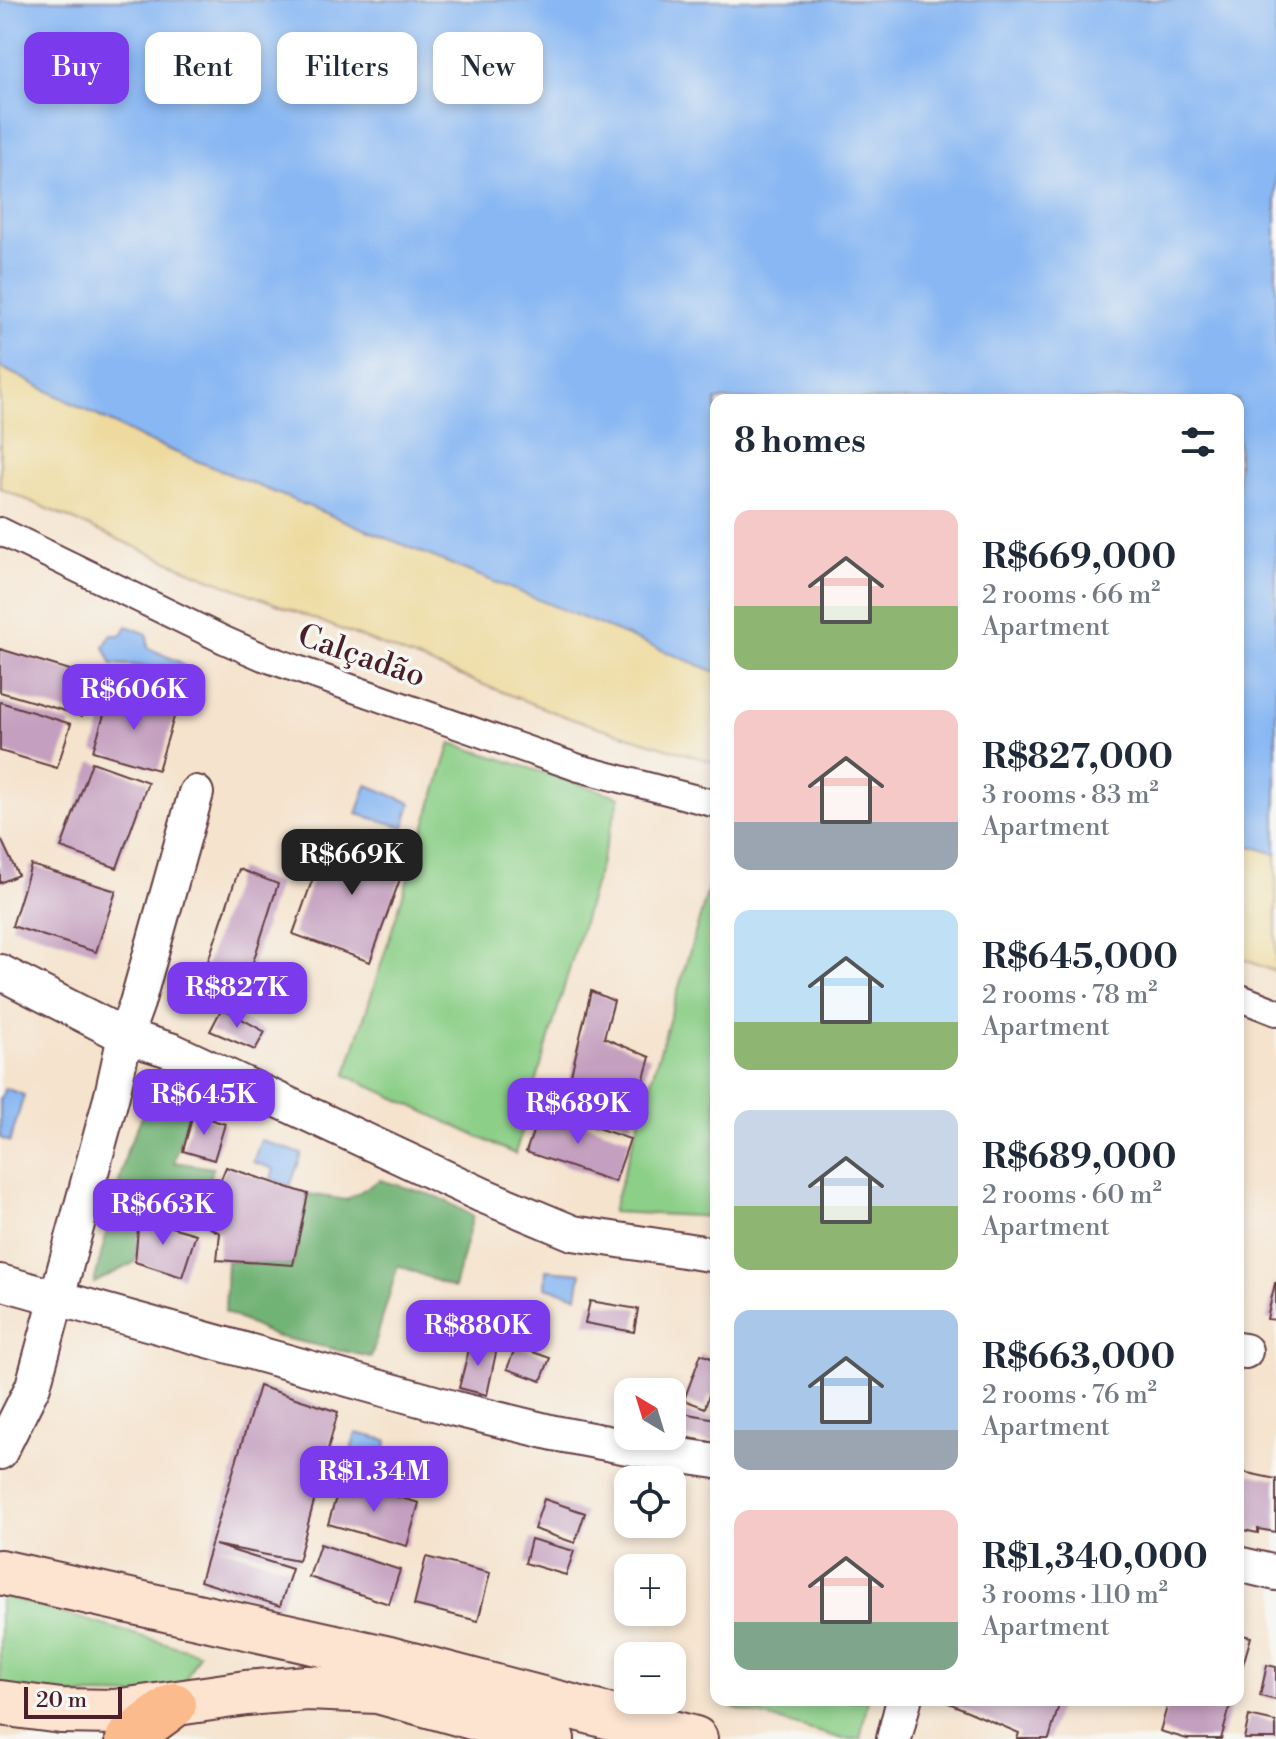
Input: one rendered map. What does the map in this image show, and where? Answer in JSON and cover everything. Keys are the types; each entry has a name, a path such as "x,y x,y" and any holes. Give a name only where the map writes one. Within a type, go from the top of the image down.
{"main road":[{"path":"0,1572 389,1659 695,1739"},
{"path":"205,1618 262,1650 318,1688"},
{"path":"0,1703 61,1711 115,1712 246,1693 318,1688 378,1691 552,1739"},
{"path":"128,1739 174,1705"}],"street":[{"name":"Calçadão","path":"0,531 263,657 579,768 710,802"},
{"path":"0,1452 33,1386 112,1095 125,1036 196,793"},
{"path":"0,972 125,1036 173,1051 482,1195 573,1233 710,1254"},
{"path":"1244,999 1276,1012"},
{"path":"0,1282 456,1409 554,1433 710,1460"},
{"path":"1244,1565 1276,1573"},
{"path":"894,1739 902,1706"}],"green space":[{"path":"451,743 620,797 515,1154 346,1075"},
{"path":"710,883 710,1217 612,1212"},
{"path":"159,1079 194,1095 174,1162 213,1168 194,1217 140,1218 135,1262 94,1283 127,1150"},
{"path":"380,1180 438,1197 473,1216 454,1288 398,1265 371,1357 274,1336 225,1312 227,1261 293,1265 308,1194 346,1200"},
{"path":"0,1595 199,1653 177,1696 0,1694"},
{"path":"728,1706 867,1706 860,1739 843,1739"}],"sand":[{"path":"0,367 148,441 710,670 710,761 569,718 191,571 0,488"},
{"path":"1244,844 1276,854 1276,972 1244,959"}],"water":[{"path":"0,0 1276,0 1276,854 1244,844 1244,394 710,394 710,670 148,441 0,367"},
{"path":"127,626 147,634 148,648 180,662 188,671 184,685 142,666 112,664 104,647 111,635 122,635"},
{"path":"367,785 411,803 404,827 357,814"},
{"path":"5,1088 24,1095 10,1142 0,1138 0,1100"},
{"path":"261,1140 302,1154 290,1186 271,1179 274,1169 253,1162"},
{"path":"546,1270 581,1273 577,1296 545,1287"},
{"path":"356,1433 387,1440 385,1455 350,1454"}],"building":[{"path":"0,649 93,677 82,716 0,692"},
{"path":"110,695 175,714 158,770 93,751"},
{"path":"0,702 71,724 57,768 0,751"},
{"path":"92,762 148,782 117,868 61,848"},
{"path":"352,833 409,854 370,962 293,934 322,853 342,860"},
{"path":"0,837 18,875 0,883"},
{"path":"31,865 116,891 96,952 12,926"},
{"path":"239,869 278,884 245,987 204,973"},
{"path":"591,991 614,1001 604,1038 650,1057 631,1125 564,1104"},
{"path":"222,1008 265,1032 255,1050 210,1031"},
{"path":"541,1109 630,1139 615,1182 526,1152"},
{"path":"193,1114 225,1124 214,1160 183,1151"},
{"path":"226,1167 308,1194 293,1265 217,1260 220,1233 203,1224"},
{"path":"139,1218 196,1234 182,1277 135,1262"},
{"path":"1276,1283 1276,1320 1267,1319"},
{"path":"590,1301 638,1309 634,1332 585,1323"},
{"path":"471,1341 497,1348 487,1395 459,1388"},
{"path":"516,1346 550,1358 541,1381 507,1369"},
{"path":"701,1354 710,1358 710,1395 705,1408 686,1401"},
{"path":"259,1386 338,1412 298,1561 215,1545 292,1569 280,1606 200,1581"},
{"path":"686,1414 710,1418 710,1442 686,1437"},
{"path":"1244,1472 1276,1479 1276,1532 1258,1529 1258,1533 1244,1530"},
{"path":"341,1481 419,1503 407,1546 328,1524"},
{"path":"544,1499 585,1513 575,1543 534,1529"},
{"path":"531,1539 574,1551 566,1575 525,1563"},
{"path":"320,1544 400,1570 389,1604 309,1577"},
{"path":"426,1557 490,1573 478,1621 414,1605"},
{"path":"1244,1635 1251,1637 1244,1661"},
{"path":"1267,1665 1276,1667 1276,1700 1260,1696"},
{"path":"956,1706 1059,1706 1049,1739 1017,1739 1019,1733"},
{"path":"1167,1706 1230,1706 1221,1739 1187,1739 1160,1731"},
{"path":"1249,1716 1276,1722 1276,1739 1244,1739"}]}
